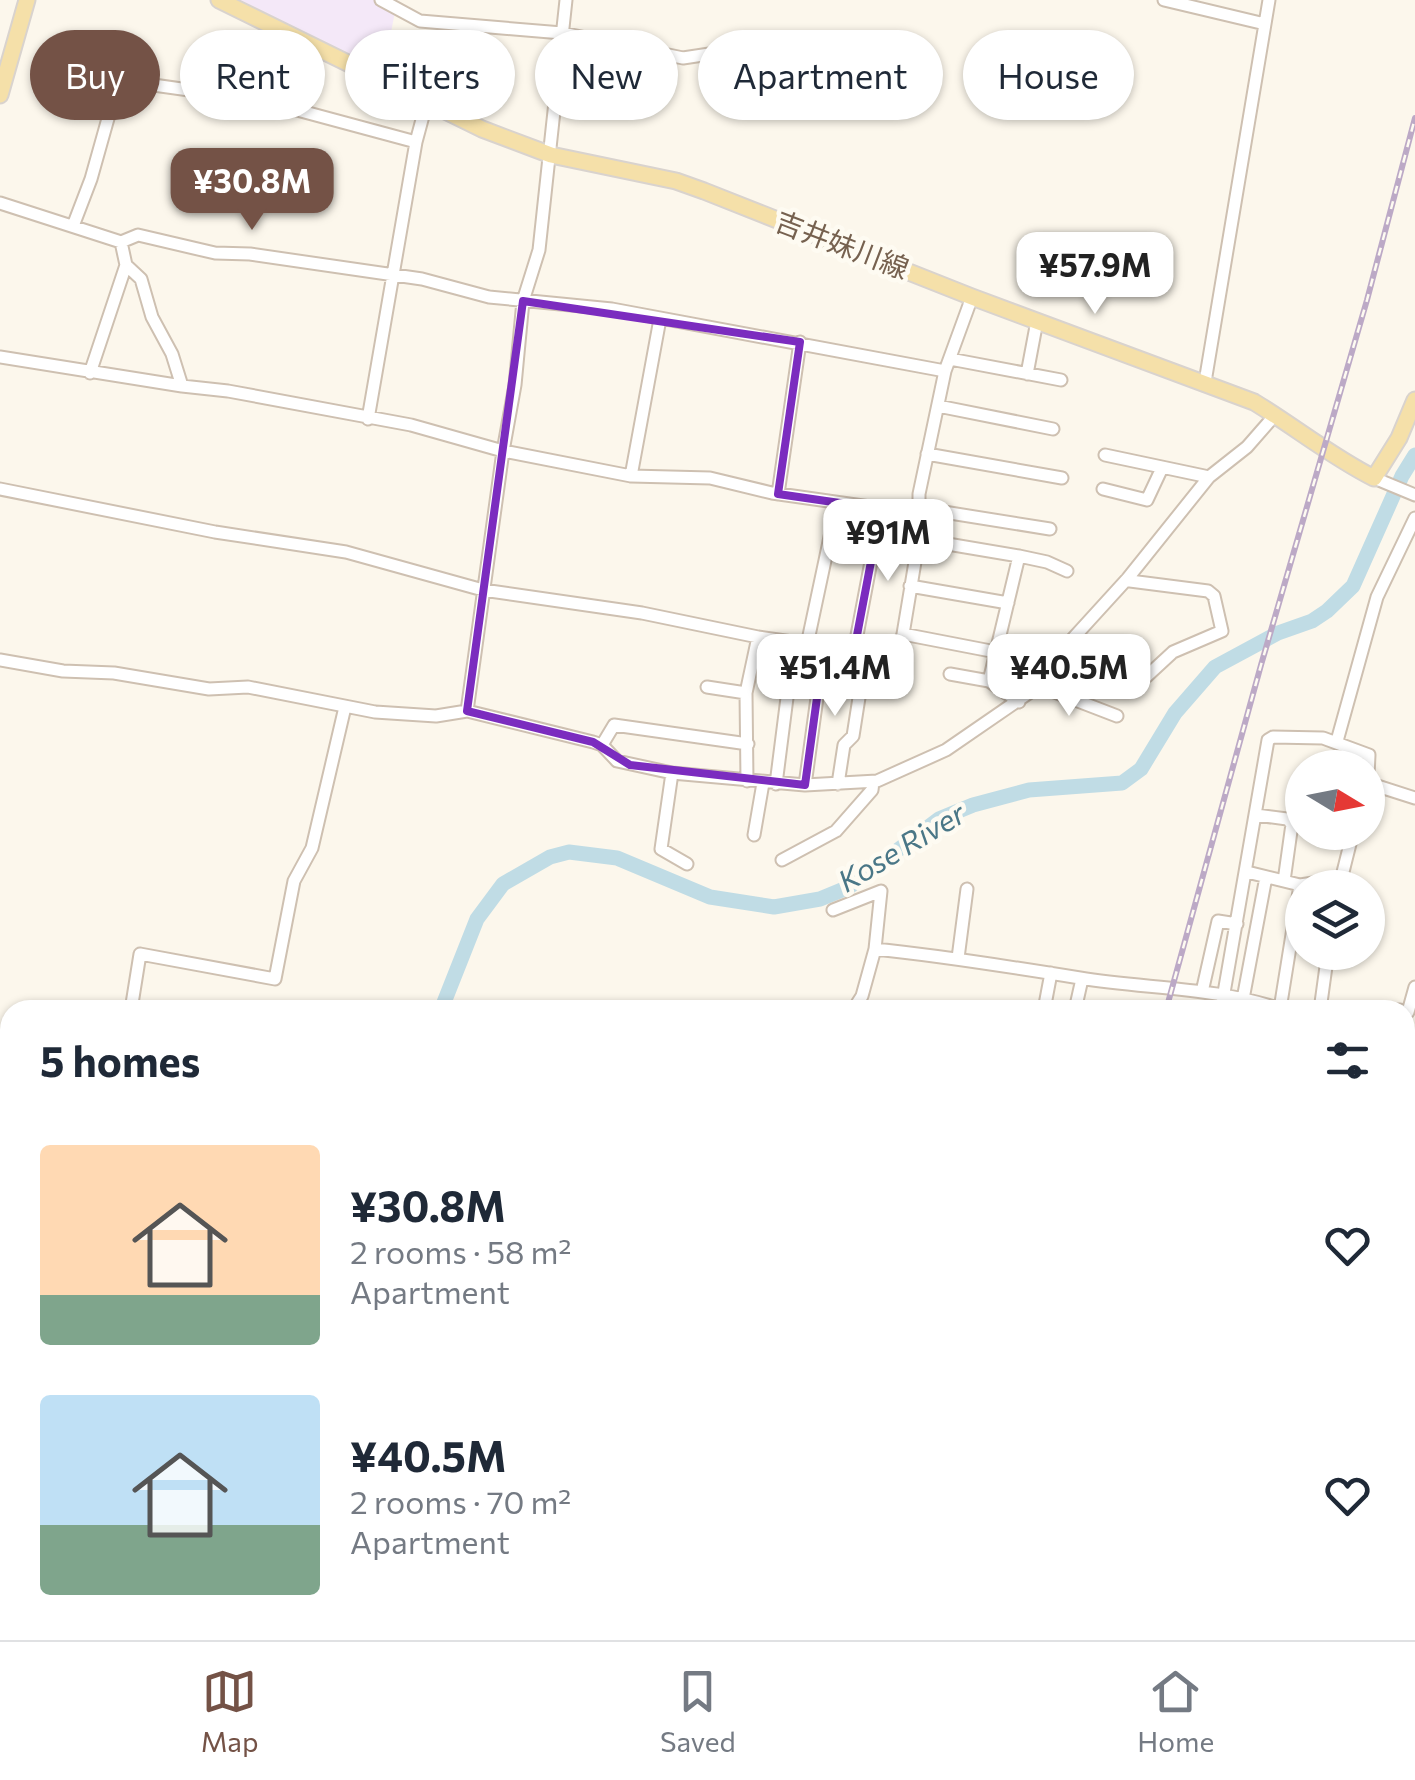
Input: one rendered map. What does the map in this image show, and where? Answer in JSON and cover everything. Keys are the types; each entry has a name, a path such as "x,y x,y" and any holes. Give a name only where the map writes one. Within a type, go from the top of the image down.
{"main road":[{"path":"1,90 27,0"},
{"name":"吉井妹川線","path":"219,0 345,61"},
{"name":"吉井妹川線","path":"464,120 551,155 704,190 972,297 1204,382 1254,402 1343,462 1377,480"},
{"path":"1377,480 1415,400"}],"street":[{"path":"381,0 420,21 535,31"},
{"path":"562,30 566,0"},
{"path":"1164,0 1266,24"},
{"path":"1204,382 1268,0"},
{"path":"73,226 91,180 116,90 125,81 260,100 416,142"},
{"path":"368,419 421,120"},
{"path":"467,712 515,385 523,301 539,250 554,120"},
{"path":"0,203 122,242 138,235 216,254 250,254 394,275 523,301 612,309 800,342 1061,380"},
{"path":"90,373 126,266 122,242"},
{"path":"126,266 141,280 152,317 172,354 182,386"},
{"path":"0,489 215,532 346,552 483,590 642,613 758,637 896,658 922,520 919,511 927,454 948,365 972,297"},
{"path":"631,476 660,318"},
{"path":"1027,374 1037,320"},
{"path":"778,494 800,342"},
{"path":"0,357 228,391 425,429 503,451 631,476 710,478 837,504 948,510 1050,529"},
{"path":"938,406 1053,429"},
{"path":"0,660 63,671 114,672 209,689 248,687 345,707 414,715 467,712 602,746 617,760 672,773 805,785 872,782 946,750 1039,686 1056,657 1128,578 1209,477 1247,446 1275,414"},
{"path":"927,454 1062,478"},
{"path":"1105,455 1209,477"},
{"path":"1103,489 1148,500 1162,468"},
{"path":"1377,480 1415,495"},
{"path":"754,835 837,504"},
{"path":"838,784 844,745 852,736 881,509"},
{"path":"1337,741 1377,598 1415,518"},
{"path":"918,539 1047,562 1067,571"},
{"path":"989,681 1019,556"},
{"path":"1056,657 1097,674 1136,681 1173,652 1222,632 1214,596 1208,591 1128,578"},
{"path":"910,586 1008,603"},
{"path":"903,634 996,652"},
{"path":"747,781 746,692 758,637"},
{"path":"805,785 824,647"},
{"path":"950,674 989,681 1019,702"},
{"path":"1039,686 1117,716"},
{"path":"707,687 746,692"},
{"path":"132,1000 140,954 275,980 294,881 312,848 345,707"},
{"path":"602,746 614,724 748,744"},
{"path":"1222,1000 1268,740 1272,737 1337,741 1361,750"},
{"path":"672,773 660,849 687,864"},
{"path":"782,860 836,831 872,790 872,782"},
{"path":"1385,787 1415,798"},
{"path":"1247,872 1284,881 1291,820 1256,814"},
{"path":"1244,999 1266,877"},
{"path":"958,958 967,889"},
{"path":"834,910 881,891 876,949 859,1000"},
{"path":"1202,992 1218,921 1237,924"},
{"path":"876,949 1247,1000"},
{"path":"1283,1000 1288,970"},
{"path":"1321,1000 1326,970"},
{"path":"1046,1000 1051,972"},
{"path":"1077,1000 1082,979"}],"highlighted area":[{"path":"523,301 800,342 778,494 881,509 854,651 824,647 805,785 630,765 593,742 467,711"}],"shaded area":[{"path":"232,0 378,0 395,12 391,30 345,30 345,54 325,44 325,30 295,30"}],"waterway":[{"name":"Kose River","path":"445,1000 477,919 503,884 550,857 569,852 617,858 710,897 774,907 820,899 849,887 939,819 973,805 1029,790 1122,783 1141,769 1175,713 1215,667 1278,633 1312,621 1353,586 1415,455"}],"railway":[{"path":"1169,1000 1415,118"}]}
